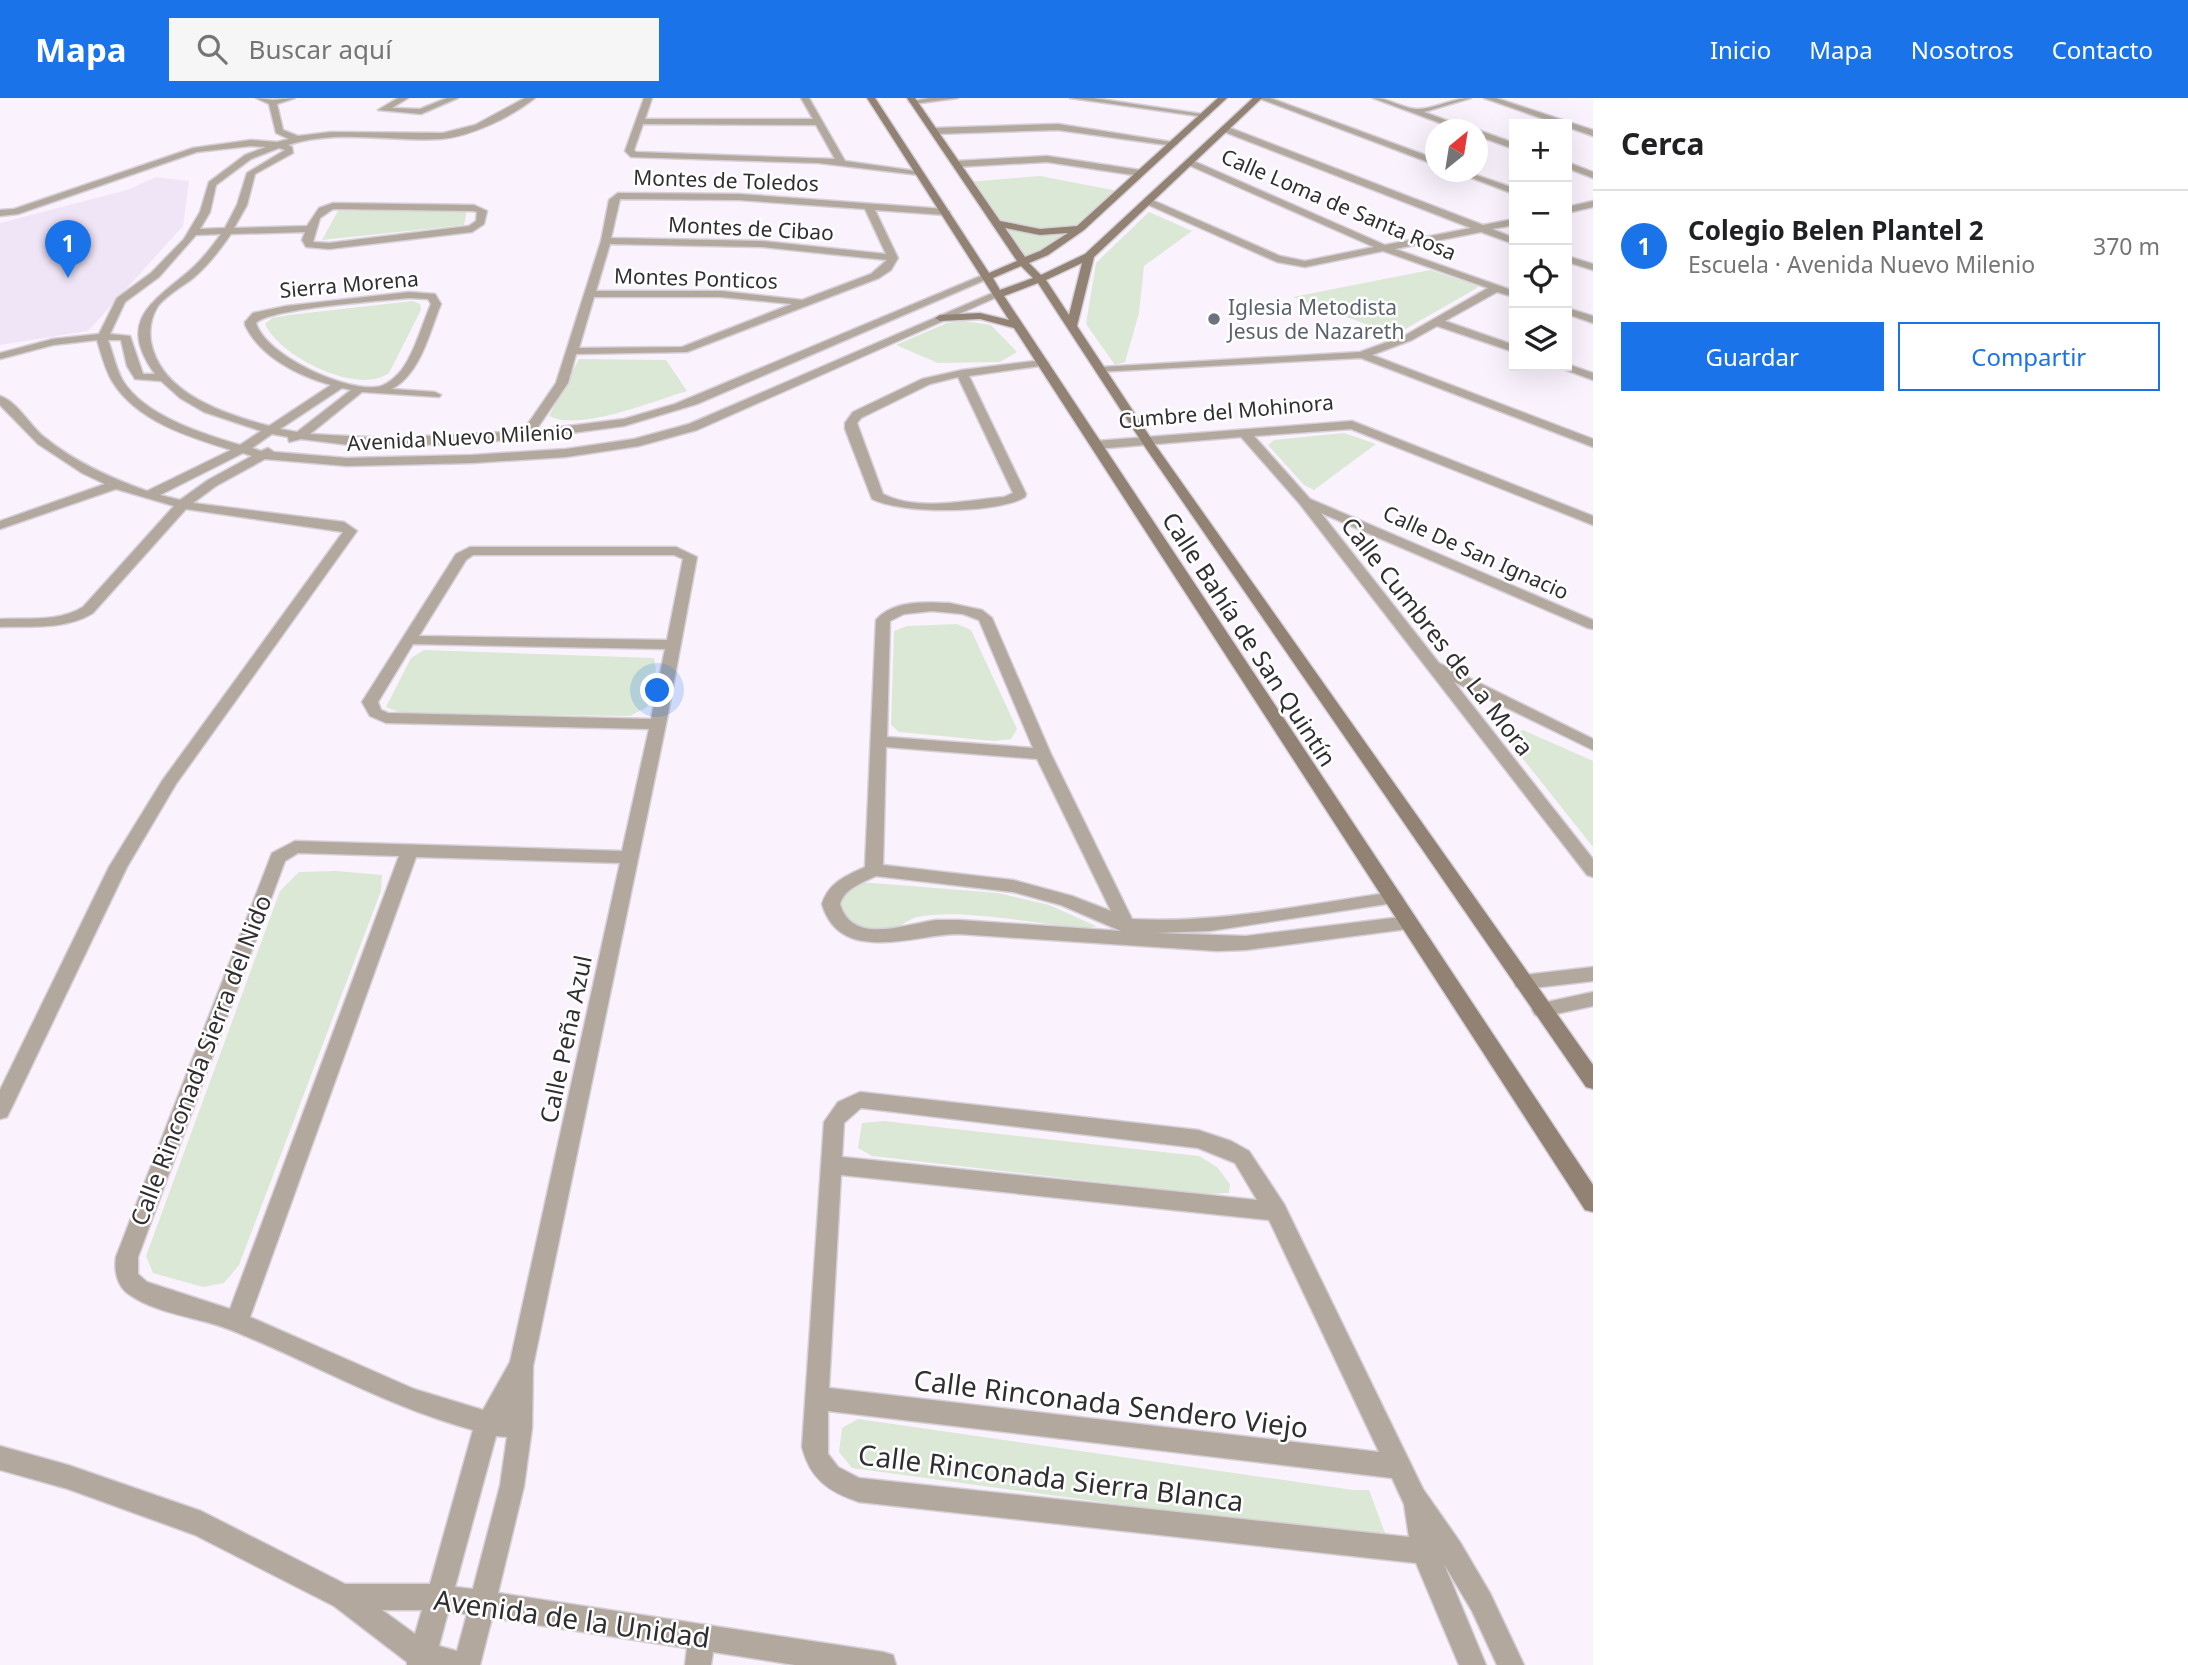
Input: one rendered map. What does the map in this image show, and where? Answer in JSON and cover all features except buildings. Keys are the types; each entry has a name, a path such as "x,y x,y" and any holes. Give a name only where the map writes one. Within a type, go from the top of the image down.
{"street":[{"path":"260,98 273,103 290,98"},
{"path":"404,98 382,110 397,113 421,112 454,98"},
{"path":"0,356 82,346 102,339 121,300 155,275 197,229 212,184 248,157 297,139 331,135 443,136 470,130 531,98"},
{"path":"648,98 628,151 634,155 842,163 919,172"},
{"path":"805,98 842,163"},
{"name":"Calle Bahía de San Quintín","path":"871,98 1593,1203"},
{"path":"912,100 954,98"},
{"path":"1074,98 1205,114"},
{"name":"Avenida Nuevo Milenio","path":"1223,98 1081,228 1024,263 667,411 594,429 436,441 367,442 272,432 226,418 203,407 162,378 139,377 133,366 126,338 102,339 116,379 128,396 155,415 194,435 262,455 378,464 566,453 635,443 717,417 1088,256 1260,98"},
{"path":"1260,98 1425,158"},
{"path":"1377,98 1439,119"},
{"path":"1418,111 1467,98"},
{"path":"1488,98 1593,133"},
{"name":"Calle Bahía de San Quintín","path":"912,100 1024,263 1040,279 1147,441 1593,1081"},
{"path":"273,103 279,131 297,139"},
{"path":"421,112 426,136"},
{"path":"397,113 404,136"},
{"path":"641,121 817,121"},
{"path":"934,131 1058,127 1174,143"},
{"path":"1224,129 1509,239"},
{"path":"1488,137 1509,144"},
{"path":"0,213 66,205 116,187 195,150 251,143 288,147 290,151 251,173 242,205 229,228 195,271 169,288 157,301 145,324 148,348 162,378"},
{"path":"956,164 1047,159 1140,173"},
{"name":"Calle Loma de Santa Rosa","path":"1189,162 1386,249 1509,292"},
{"path":"1572,167 1593,174"},
{"path":"1488,182 1509,189"},
{"name":"Montes de Toledos","path":"527,435 562,383 606,241 614,200 625,195 739,197 945,212"},
{"path":"1147,201 1277,260 1305,264 1509,223"},
{"path":"1572,209 1593,204"},
{"path":"328,206 482,211 481,222 471,229 329,246 309,245 307,240 313,226 320,209 328,206"},
{"path":"571,351 683,350 875,276 887,268 893,258 869,207"},
{"path":"999,223 1040,232 1081,228"},
{"path":"197,229 313,226"},
{"name":"Montes de Cibao","path":"606,241 761,244 893,258"},
{"path":"1071,328 1088,256"},
{"path":"1572,260 1591,266"},
{"path":"1101,370 1362,355 1387,348 1496,288"},
{"path":"432,296 446,290"},
{"name":"Montes Ponticos","path":"588,294 721,294 802,303"},
{"name":"Sierra Morena","path":"409,295 432,296 436,304 409,369 398,381 381,390 340,384 293,366 273,352 251,329 253,313 409,295"},
{"path":"1572,313 1593,320"},
{"path":"940,318 980,316 1019,326"},
{"path":"1436,322 1509,347"},
{"path":"1362,355 1593,443"},
{"path":"962,373 1020,494 1004,501 896,505 882,500 877,496 851,429 853,419 926,381 962,373 1043,363"},
{"path":"1572,370 1593,377"},
{"path":"148,496 272,432 340,384"},
{"path":"0,623 59,621 75,618 88,610 182,505 212,483 297,436 360,388"},
{"path":"381,390 435,395"},
{"path":"0,1111 118,867 170,782 350,531 344,526 182,505 114,485 65,457 31,432 8,404 0,399 15,391"},
{"name":"Cumbre del Mohinora","path":"1096,445 1345,424 1359,426 1593,522"},
{"name":"Calle Cumbres de La Mora","path":"1244,432 1304,500 1593,871"},
{"path":"0,525 114,485"},
{"name":"Calle De San Ignacio","path":"1304,500 1593,625"},
{"name":"Calle Peña Azul","path":"521,1366 658,724 690,559 686,553 677,551 470,551 461,557 370,702 375,713 386,718 658,724"},
{"path":"874,870 883,620 885,615 897,609 965,608 979,612 985,618 1043,754 1130,932"},
{"path":"407,640 673,645"},
{"path":"1430,663 1593,745"},
{"path":"879,741 1043,754"},
{"name":"Calle Rinconada Sierra del Nido","path":"520,1429 488,1425 375,1385 237,1322 138,1289 127,1275 127,1256 278,857 295,846 629,858"},
{"path":"237,1322 409,851"},
{"path":"1394,898 1210,924 1130,932 1066,900 1013,886 874,870 844,884 834,894 831,904 841,924 865,936 901,936 936,927 959,926 1130,932 1246,943 1409,923"},
{"path":"1523,982 1593,974"},
{"path":"1542,1010 1593,999"},
{"name":"Calle Rinconada Sierra Blanca","path":"1451,1551 1424,1551 859,1490 833,1478 816,1459 814,1447 834,1122 846,1106 860,1100 1212,1142 1242,1157 1276,1212 1414,1498 1451,1551 1481,1602 1511,1665"},
{"path":"832,1165 1276,1212"},
{"path":"421,1661 488,1425 521,1366"},
{"path":"464,1665 512,1486 520,1429 521,1366"},
{"name":"Calle Rinconada Sendero Viejo","path":"816,1398 1400,1467"},
{"name":"Avenida de la Unidad","path":"0,1458 68,1476 201,1524 344,1597 421,1661 464,1665"},
{"name":"Calle Rinconada Sierra Blanca","path":"1414,1498 1424,1551 1473,1665"},
{"name":"Avenida de la Unidad","path":"344,1597 438,1597 883,1665"},
{"path":"698,1665 702,1637"}],"shaded area":[{"path":"156,177 189,181 183,226 88,331 0,345 0,223 127,190"}],"green space":[{"path":"1040,176 1123,192 1082,228 1022,260 968,182"},
{"path":"467,210 464,225 322,240 338,211"},
{"path":"1149,212 1192,231 1144,266 1139,313 1125,362 1115,365 1086,324 1096,263"},
{"path":"1430,270 1478,286 1395,335 1293,297"},
{"path":"413,301 420,304 421,310 389,373 375,379 359,380 321,370 286,349 273,337 265,324 272,318 289,315"},
{"path":"964,321 991,325 1017,352 1000,362 938,363 896,345 947,323"},
{"path":"579,359 666,360 687,391 597,418 562,420 549,416"},
{"path":"1344,433 1376,444 1314,490 1304,485 1268,445 1274,440"},
{"path":"957,624 971,630 1017,729 1011,739 994,741 899,732 891,725 894,631 907,626"},
{"path":"424,650 654,658 656,670 647,707 630,716 401,713 386,707 411,658"},
{"path":"1523,730 1593,761 1593,847 1512,745 1513,733"},
{"path":"336,871 382,875 381,891 239,1265 224,1283 203,1287 153,1273 146,1256 280,891 299,872"},
{"path":"860,882 998,893 1049,905 1096,926 1085,929 955,914 917,917 893,929 872,929 842,915 841,899"},
{"path":"884,1121 1199,1156 1217,1167 1230,1184 1229,1193 1204,1194 872,1156 858,1148 862,1123"},
{"path":"858,1419 1353,1490 1369,1490 1385,1533 1380,1540 852,1468 839,1452 842,1428"}],"place":[{"name":"Colegio Belen Plantel 2","path":"68,278"},
{"name":"Iglesia Metodista Jesus de Nazareth","path":"1214,319"}]}
